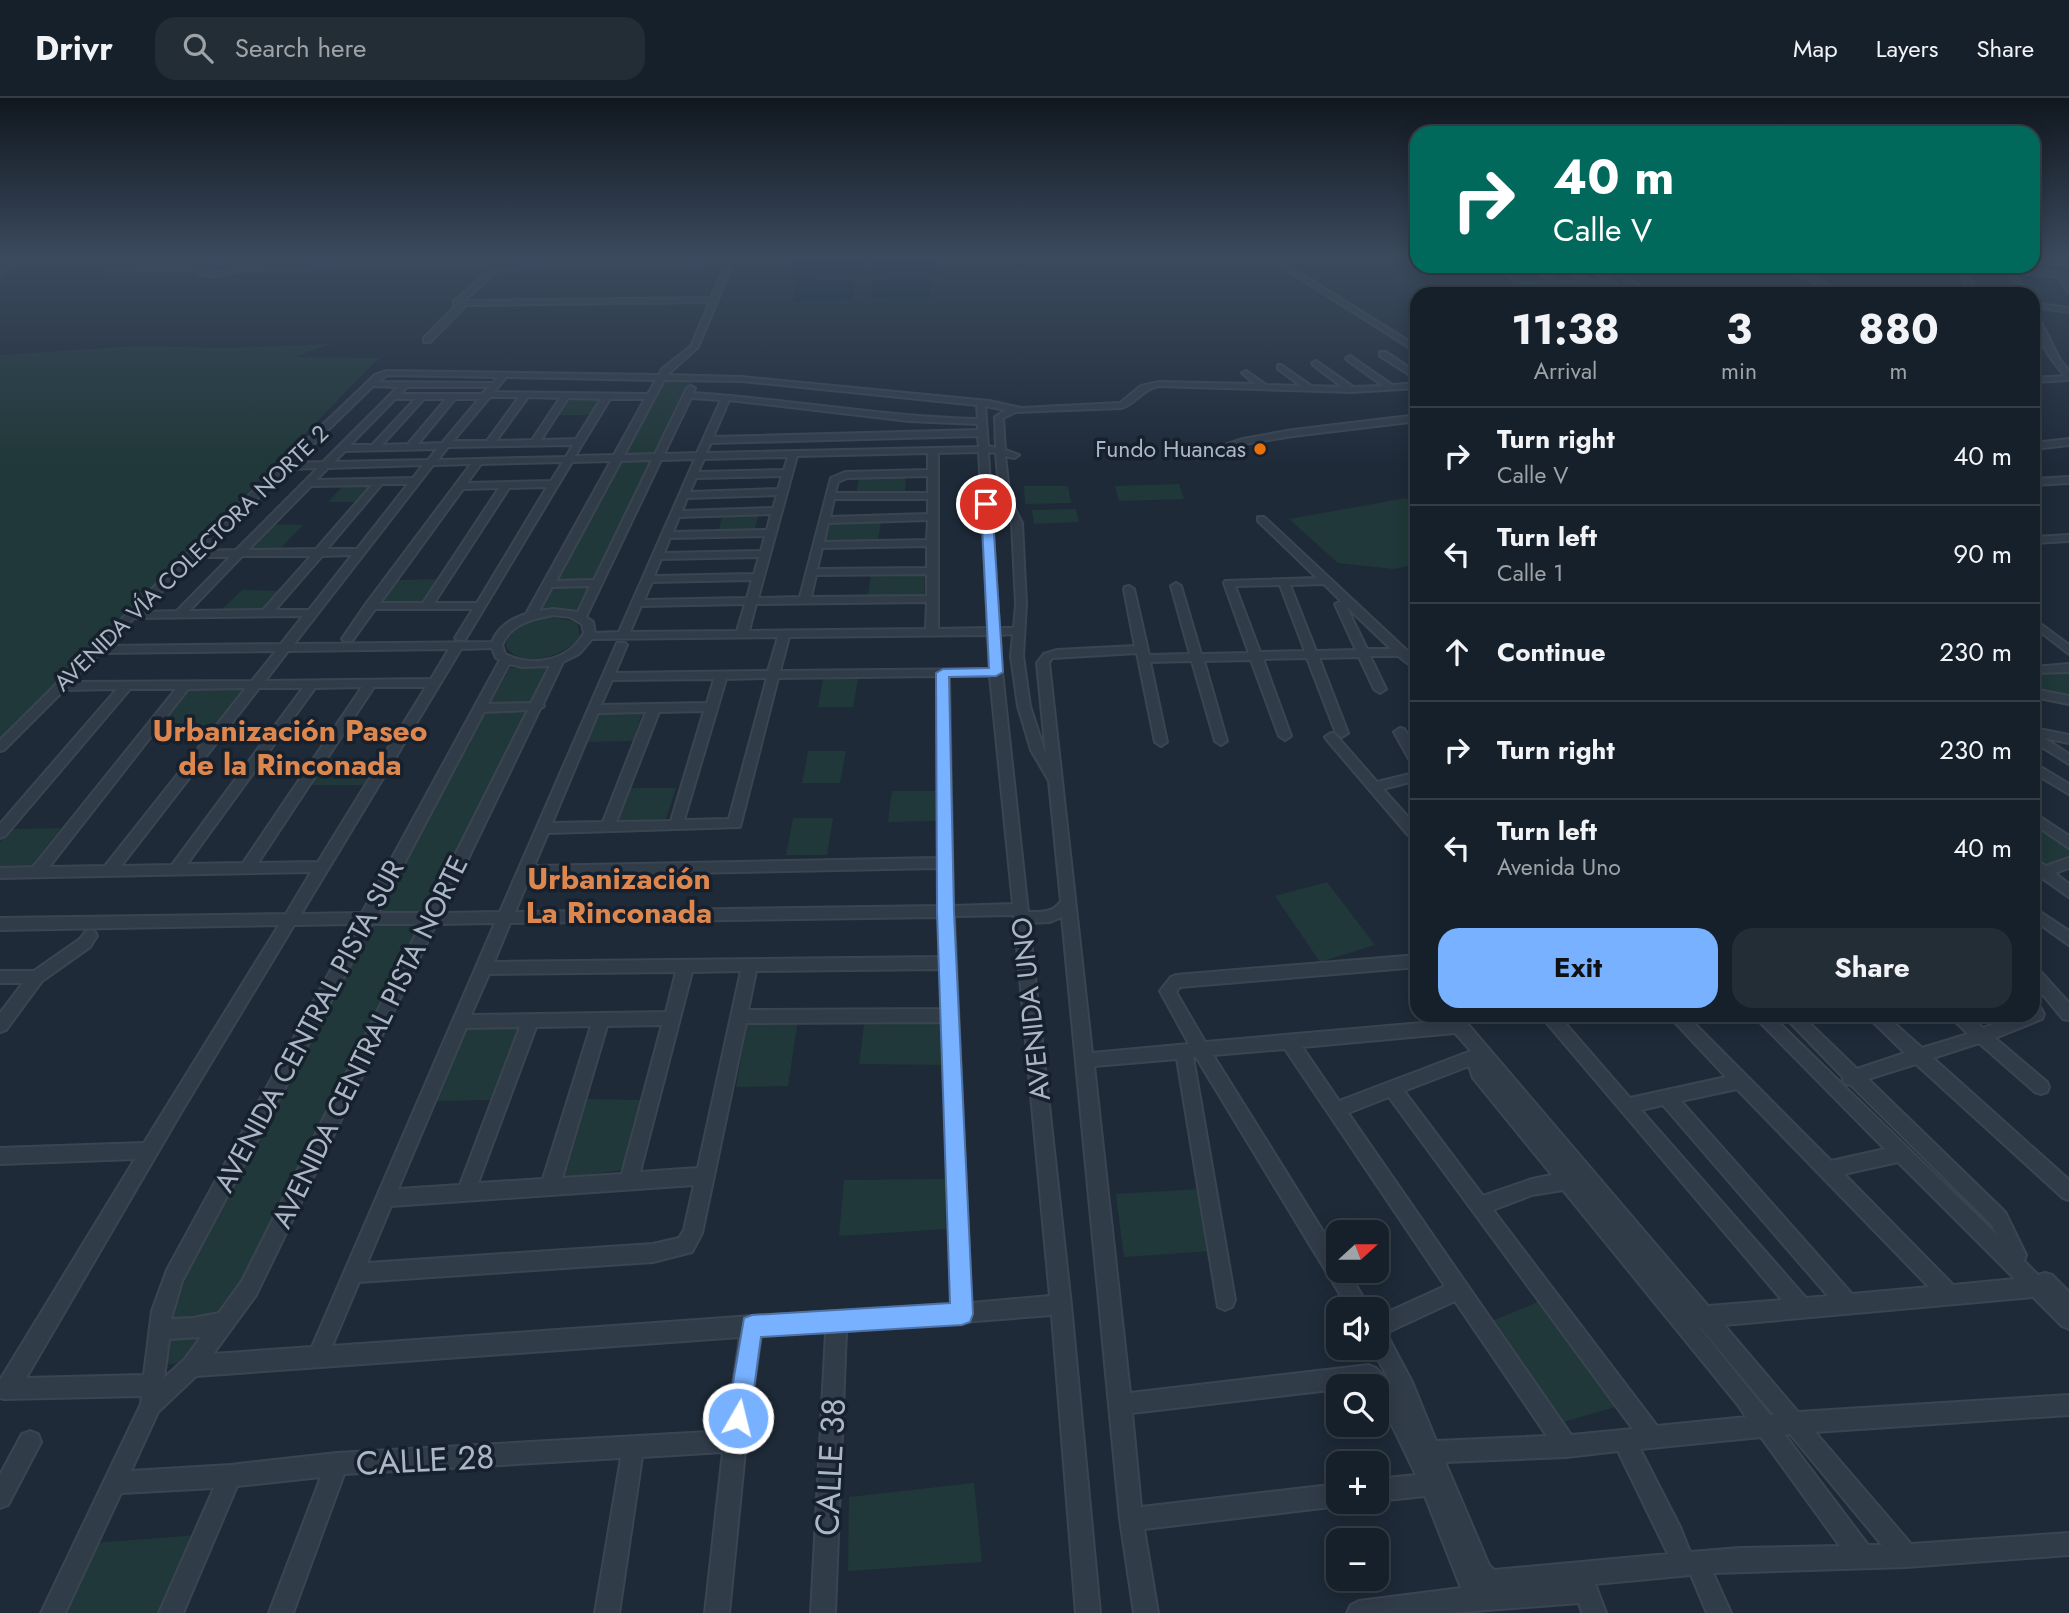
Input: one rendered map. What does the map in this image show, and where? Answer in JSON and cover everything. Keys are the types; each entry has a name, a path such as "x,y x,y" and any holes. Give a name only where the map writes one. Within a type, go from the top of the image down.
{"street":[{"path":"427,340 440,327"},
{"path":"531,616 662,377 691,352 703,327"},
{"path":"1380,327 1410,346"},
{"path":"2040,330 2056,361 2069,377"},
{"path":"1383,354 1410,373"},
{"path":"1350,358 1390,387"},
{"path":"1316,363 1352,390"},
{"path":"1281,367 1309,388"},
{"name":"AVENIDA VÍA COLECTORA NORTE 2","path":"0,747 98,646 386,373 505,374"},
{"path":"1246,373 1264,387"},
{"path":"110,870 415,481 505,374 772,381 981,404 997,411 1122,405 1127,403 1138,388 1152,384 1352,390 1410,386"},
{"path":"2040,379 2069,377"},
{"path":"581,617 696,378"},
{"path":"372,384 494,385"},
{"path":"180,614 328,466 405,384"},
{"path":"839,454 849,411 864,393"},
{"path":"394,396 526,394 651,397"},
{"path":"490,443 526,394"},
{"path":"536,443 566,395"},
{"path":"375,447 422,396"},
{"path":"53,1613 114,1483 151,1395 4,1389 607,396"},
{"path":"688,396 726,397 983,428"},
{"path":"411,446 452,397"},
{"path":"318,1356 608,677 674,513 726,397"},
{"name":"AVENIDA UNO","path":"981,404 996,672 1061,1305 1088,1613"},
{"path":"997,411 1005,499 1017,523 1021,604 1017,656 1024,706 1037,750 1056,783"},
{"path":"1197,456 1243,442 1293,433 1410,419"},
{"path":"707,440 842,437 983,428"},
{"path":"2040,436 2049,443"},
{"path":"345,448 579,442"},
{"path":"2040,445 2069,442"},
{"path":"286,466 983,450 1014,455"},
{"path":"932,632 933,452"},
{"path":"742,634 793,455"},
{"path":"348,639 477,463"},
{"path":"691,475 789,473"},
{"path":"806,600 834,480 838,477 933,473"},
{"path":"2040,482 2069,480"},
{"path":"311,483 415,481"},
{"path":"267,613 379,482"},
{"path":"459,486 553,484"},
{"path":"426,606 506,485"},
{"path":"683,495 784,492"},
{"path":"831,496 934,496"},
{"path":"674,513 778,511"},
{"path":"825,520 934,517"},
{"path":"1261,519 1410,660"},
{"path":"666,535 771,533"},
{"path":"2040,540 2068,539"},
{"path":"819,545 933,543"},
{"path":"193,554 359,552"},
{"path":"657,556 764,554"},
{"path":"811,572 933,571"},
{"path":"646,579 758,577"},
{"path":"1285,736 1229,583 1327,581"},
{"path":"550,584 598,583"},
{"path":"1284,583 1311,653 1337,735 1375,788 1410,829"},
{"path":"1177,586 1222,741"},
{"path":"1129,589 1161,742"},
{"path":"637,603 933,599"},
{"path":"1340,604 1380,689"},
{"path":"370,606 481,606"},
{"path":"98,646 497,641 512,625 531,616 553,612 581,617 590,627 586,640"},
{"path":"131,615 311,613"},
{"path":"2040,627 2069,650"},
{"path":"497,641 500,656 506,660 530,664 559,659 586,640 995,635 1019,631"},
{"path":"622,640 742,634 782,638 932,632 995,635"},
{"path":"2040,637 2052,636"},
{"path":"542,828 729,825 737,821 782,638"},
{"path":"289,644 348,639 459,642"},
{"path":"1142,654 1199,657 1401,652"},
{"name":"AVENIDA UNO","path":"1142,654 1057,653 1046,658 1044,665 1131,1519 1146,1613"},
{"name":"AVENIDA CENTRAL PISTA NORTE","path":"151,1395 192,1366 248,1287 559,659"},
{"name":"AVENIDA CENTRAL PISTA SUR","path":"151,1395 162,1311 174,1277 506,660"},
{"path":"2040,670 2069,668"},
{"path":"608,677 996,672"},
{"path":"943,673 946,912 962,1314"},
{"path":"676,826 721,676"},
{"path":"59,686 433,682"},
{"path":"247,868 371,683"},
{"path":"176,869 312,684"},
{"path":"37,872 185,685"},
{"path":"0,834 126,686"},
{"path":"2040,694 2069,700"},
{"path":"481,708 538,706"},
{"path":"594,709 711,707"},
{"path":"608,826 654,708"},
{"path":"1400,732 1410,749"},
{"path":"2040,738 2069,738"},
{"path":"2040,739 2069,747"},
{"path":"2040,741 2069,760"},
{"path":"2040,770 2069,790"},
{"path":"1375,788 1410,778"},
{"path":"2040,822 2069,842"},
{"path":"525,871 946,863"},
{"path":"2040,870 2069,863"},
{"path":"0,873 320,867"},
{"path":"2040,874 2069,892"},
{"path":"1053,916 1066,907 1069,899"},
{"path":"0,924 290,918 505,919 946,912 1053,916 1072,934"},
{"path":"2040,917 2069,939"},
{"path":"0,1025 37,977 85,943 90,936"},
{"path":"484,968 948,963"},
{"path":"629,1181 686,965"},
{"path":"354,1273 678,1249 685,1246 693,1233 750,965"},
{"path":"1352,1297 1193,1051 1169,987 1176,981 1410,965"},
{"path":"0,977 37,977"},
{"path":"2040,981 2069,1014"},
{"path":"740,1017 950,1015"},
{"path":"461,1022 672,1018"},
{"path":"550,1186 601,1020"},
{"path":"466,1192 530,1021"},
{"path":"1086,1060 1290,1042 1430,1022"},
{"path":"1460,1022 1478,1055 1479,1073 1706,1316 1906,1556"},
{"path":"1554,1022 1802,1308"},
{"path":"1683,1022 1950,1295"},
{"path":"1768,1022 2069,1319"},
{"path":"1778,1022 1847,1079"},
{"path":"1797,1022 1847,1079 2069,1305"},
{"path":"1882,1022 2069,1192"},
{"path":"1964,1022 2041,1087"},
{"path":"1847,1079 2016,1022"},
{"path":"1290,1042 1566,1446"},
{"path":"1193,1051 1225,1300"},
{"path":"1336,1110 1478,1055"},
{"path":"1627,1106 1740,1081"},
{"path":"1392,1088 1652,1437"},
{"path":"1666,1097 1848,1304"},
{"path":"0,1156 149,1151"},
{"path":"1828,1170 1902,1153"},
{"path":"386,1198 705,1176"},
{"path":"1480,1206 1532,1187 1578,1179"},
{"path":"1578,1179 1863,1558"},
{"path":"1682,1319 2036,1287"},
{"path":"1389,1322 1459,1290"},
{"path":"192,1366 1061,1305"},
{"path":"160,1328 192,1329 225,1321"},
{"name":"CALLE 38","path":"823,1613 836,1321"},
{"path":"717,1613 735,1441 752,1326"},
{"path":"1385,1360 1430,1484 1476,1598"},
{"path":"1121,1404 1369,1376 1378,1381 1404,1411 1430,1452 1478,1568 1489,1582 1692,1568 1740,1559 1863,1558 2069,1544"},
{"path":"1430,1452 1566,1446 1795,1423 2069,1405"},
{"path":"1624,1440 1672,1535 1719,1613"},
{"name":"CALLE 28","path":"114,1483 337,1464 735,1441"},
{"path":"0,1497 30,1442"},
{"path":"607,1613 633,1448"},
{"path":"281,1613 337,1464"},
{"path":"171,1613 230,1475"},
{"path":"1389,1489 1430,1484"},
{"path":"1131,1519 1326,1496"},
{"path":"1359,1613 1476,1598 1586,1591 1594,1613"}],"green space":[{"path":"331,344 295,357 379,358 0,746 0,355 136,346 229,348"},
{"path":"689,378 692,381 656,455 622,455 663,381"},
{"path":"567,397 603,398 591,415 557,415"},
{"path":"652,462 599,575 592,580 558,580 618,463"},
{"path":"906,477 905,493 856,494 859,478"},
{"path":"376,483 360,502 328,502 345,484"},
{"path":"1179,484 1184,499 1119,501 1115,486"},
{"path":"1024,486 1068,486 1071,503 1025,504"},
{"path":"1406,498 1410,502 1410,566 1394,569 1338,563 1289,519"},
{"path":"1076,509 1079,522 1034,524 1032,510"},
{"path":"723,514 759,514 754,531 718,532"},
{"path":"830,522 881,522 878,540 823,541"},
{"path":"271,524 303,525 281,548 246,548"},
{"path":"925,573 924,595 868,595 871,574"},
{"path":"439,579 424,604 380,604 397,580"},
{"path":"587,585 591,589 577,613 537,613 555,587"},
{"path":"242,590 284,591 266,612 219,612"},
{"path":"553,617 578,625 580,637 564,650 554,655 532,659 513,654 506,647 511,633 523,624"},
{"path":"510,668 550,668 531,703 491,703"},
{"path":"2069,671 2069,699 2040,692 2040,672"},
{"path":"823,679 858,679 853,707 818,707"},
{"path":"245,689 208,735 151,736 187,690"},
{"path":"525,709 528,711 426,915 379,913 484,714"},
{"path":"642,713 633,741 588,742 598,714"},
{"path":"808,751 846,751 840,783 802,783"},
{"path":"328,760 379,760 363,785 311,785"},
{"path":"629,788 676,788 666,819 617,820"},
{"path":"892,791 936,791 937,821 888,822"},
{"path":"793,818 833,818 827,855 786,855"},
{"path":"2040,825 2069,845 2069,858 2041,865"},
{"path":"61,828 32,865 0,868 0,842 11,829"},
{"path":"1327,882 1375,945 1320,962 1275,896"},
{"path":"415,922 421,928 246,1285 210,1318 181,1325 173,1318 172,1297 369,927 374,924"},
{"path":"865,1017 942,1017 943,1065 859,1064"},
{"path":"798,1020 788,1086 736,1087 748,1021"},
{"path":"470,1026 519,1026 522,1029 493,1100 434,1101 462,1031"},
{"path":"583,1099 643,1100 624,1170 561,1178"},
{"path":"945,1179 946,1229 839,1236 844,1180"},
{"path":"1200,1189 1212,1251 1124,1257 1116,1194"},
{"path":"1540,1301 1615,1407 1560,1423 1492,1321"},
{"path":"207,1337 182,1361 160,1363 167,1338"},
{"path":"974,1483 982,1562 848,1571 849,1497"},
{"path":"197,1535 162,1613 59,1613 94,1543"}],"place":[{"name":"Fundo Huancas","path":"1260,449"}],"district":[{"name":"Urbanización Paseo de la Rinconada","path":"290,747"},
{"name":"Urbanización La Rinconada","path":"619,895"}],"route":[{"path":"738,1418 752,1326 962,1314 946,912 943,673 996,672 986,504"}]}
